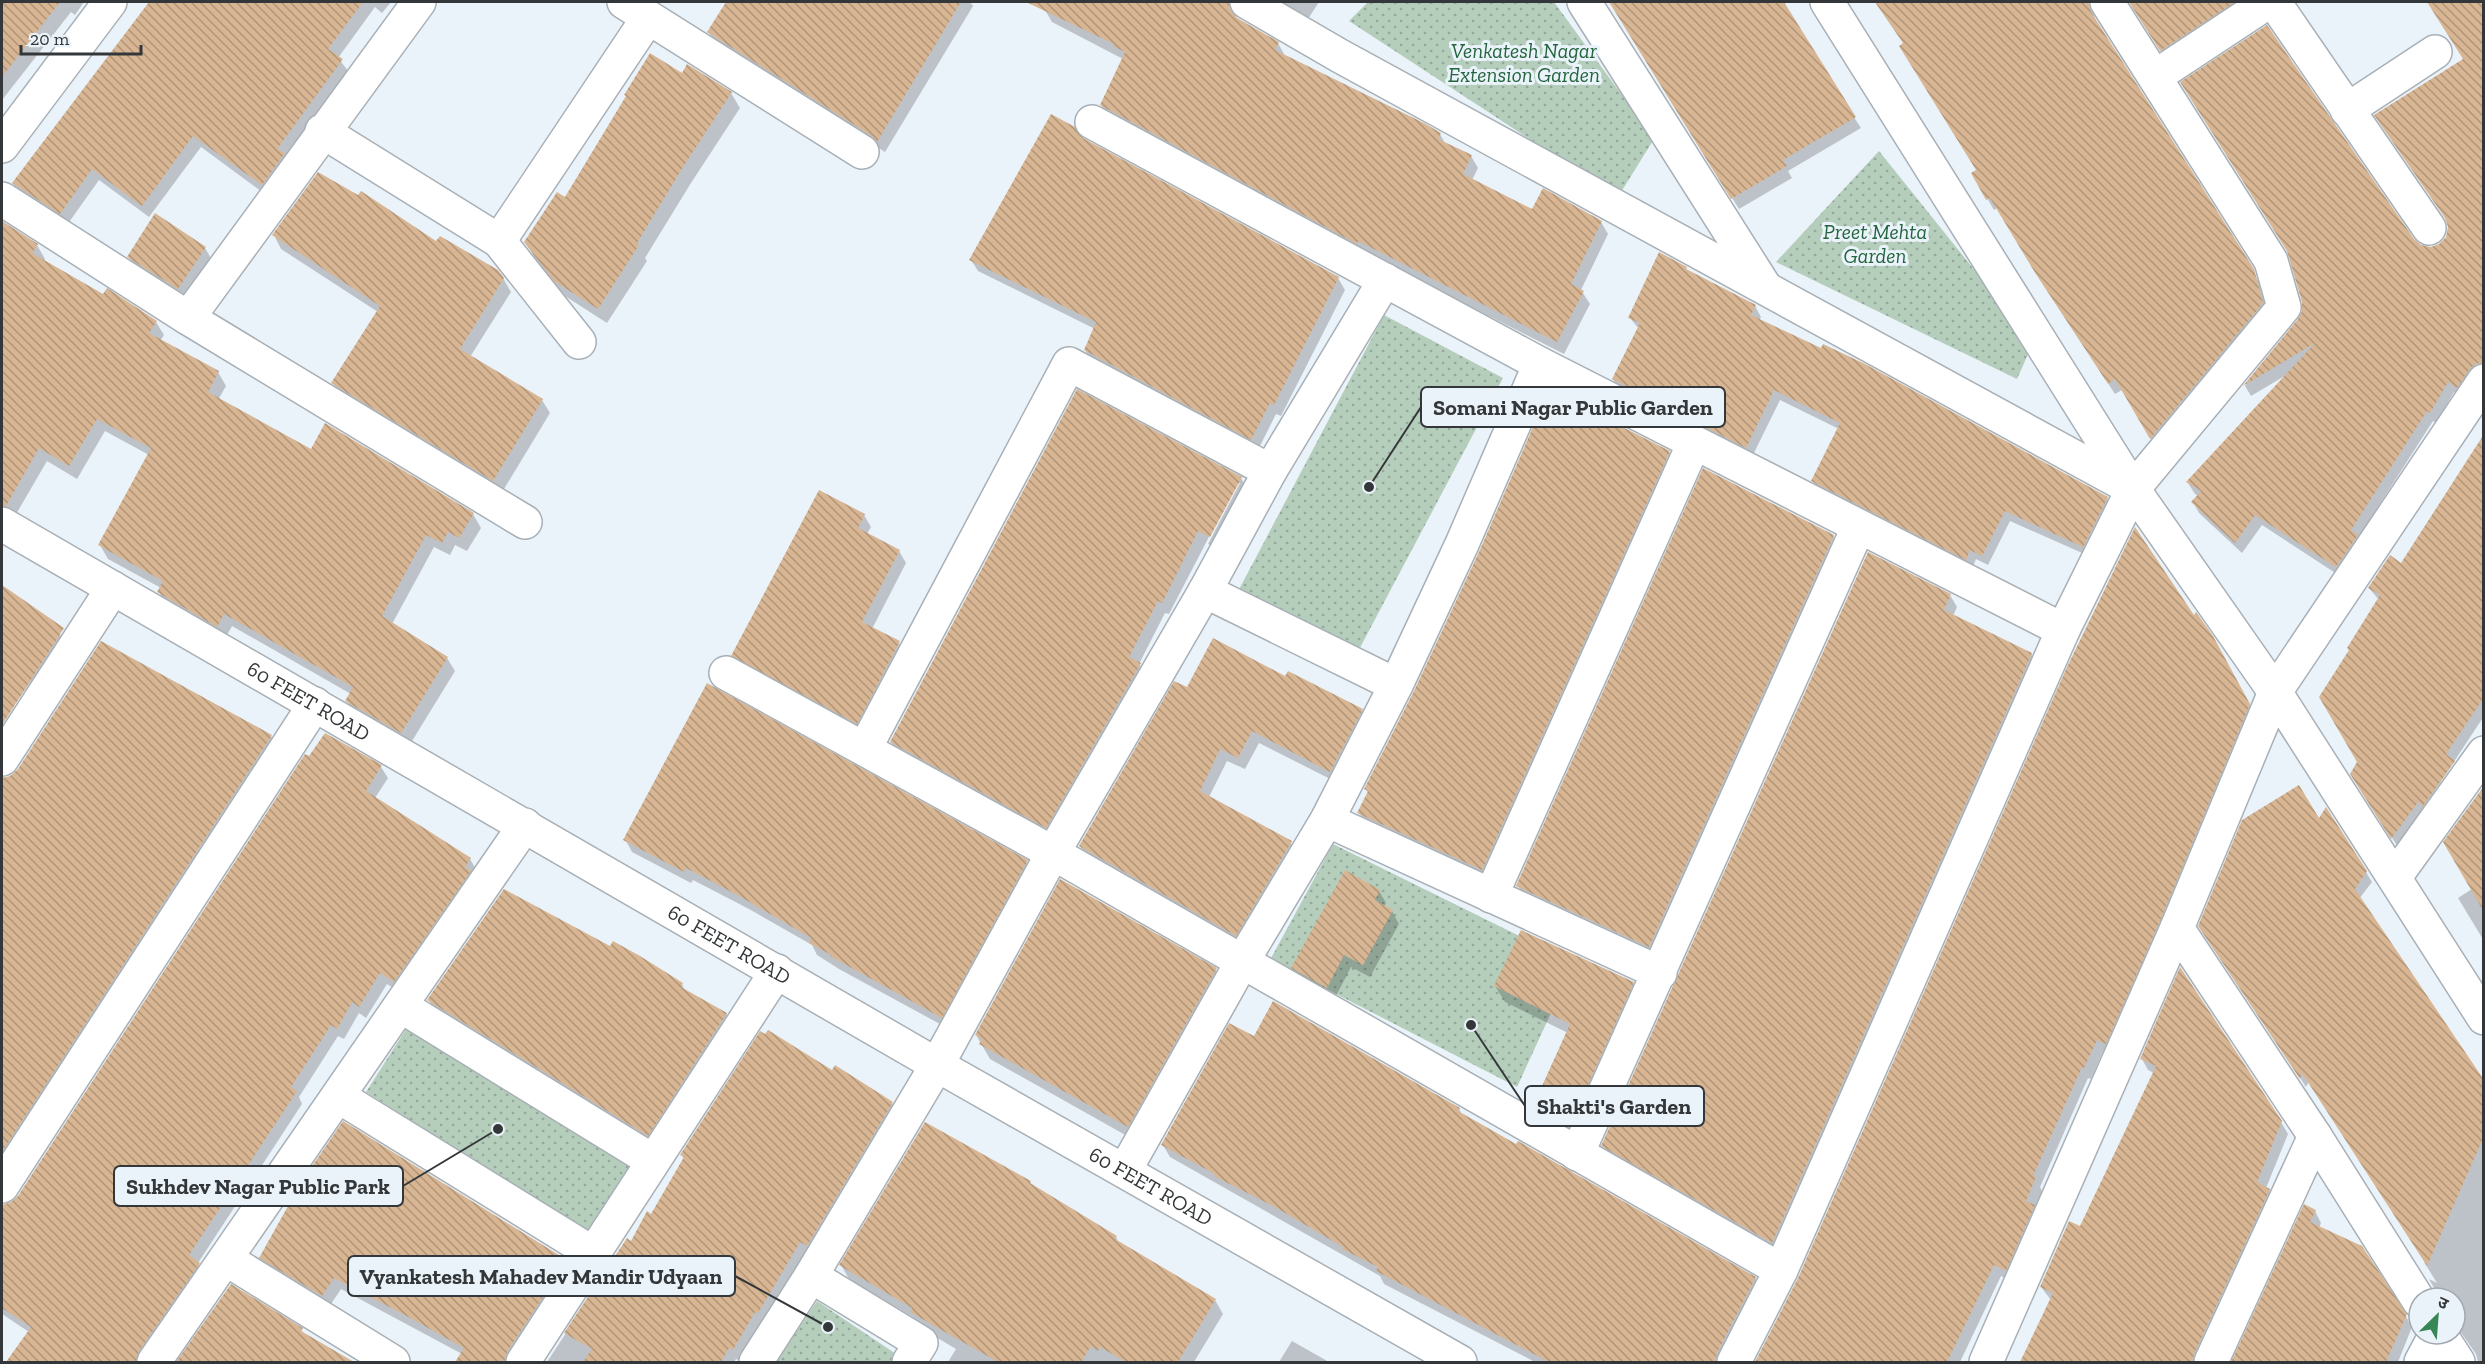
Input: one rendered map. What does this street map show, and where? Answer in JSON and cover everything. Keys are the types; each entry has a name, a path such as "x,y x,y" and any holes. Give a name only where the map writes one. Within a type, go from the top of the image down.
{"street":[{"path":"2,146 110,2"},
{"path":"188,318 322,131 419,2"},
{"path":"1247,2 1340,56 1765,286 2133,489"},
{"path":"1584,2 1765,286"},
{"path":"1827,2 2133,489 2275,692 2484,1018"},
{"path":"1734,1362 1781,1270 2062,630 2133,489 2284,307 2271,261 2156,76 2107,2"},
{"path":"2156,76 2268,2"},
{"path":"2274,2 2429,228"},
{"path":"499,241 636,10 862,152"},
{"path":"2347,110 2435,52"},
{"path":"1092,122 1540,364 2062,630"},
{"path":"322,131 499,241 579,342"},
{"path":"2,199 188,318 525,522"},
{"path":"756,1362 811,1276 937,1065 1053,853 1205,591 1270,471 1385,280"},
{"path":"866,748 1069,364 1270,471"},
{"path":"1125,1170 1242,963 1327,820 1396,685 1462,544 1540,364"},
{"path":"1986,1362 2177,928 2275,692 2484,381"},
{"path":"1491,896 1694,443"},
{"name":"60 FEET ROAD","path":"2,524 937,1065 1460,1362"},
{"path":"1577,1154 1858,528"},
{"path":"2,759 113,588"},
{"path":"1205,591 1396,685"},
{"path":"726,673 866,748 1053,853 1781,1270"},
{"path":"2,1186 315,704"},
{"path":"2395,877 2484,753"},
{"path":"1327,820 1660,973"},
{"path":"154,1362 525,825"},
{"path":"2177,928 2315,1136 2410,1286"},
{"path":"523,1362 777,971"},
{"path":"401,1006 653,1161"},
{"path":"338,1096 594,1254"},
{"path":"2211,1362 2315,1136"},
{"path":"226,1259 393,1362"},
{"path":"811,1276 921,1343 909,1362"},
{"path":"2421,1362 2431,1346"},
{"path":"2447,1346 2458,1362"}],"green space":[{"name":"Venkatesh Nagar Extension Garden","path":"1368,2 1554,2 1654,139 1618,197 1349,21"},
{"name":"Preet Mehta Garden","path":"1879,151 2033,343 2017,379 1776,262"},
{"path":"1384,315 1503,378 1354,659 1235,597"},
{"path":"1333,844 1574,963 1517,1087 1270,960"},
{"path":"408,1026 631,1166 589,1233 366,1092"},
{"path":"817,1301 896,1354 890,1362 776,1362"}],"building":[{"path":"2,2 60,2 2,77"},
{"path":"149,2 363,2 328,49 343,59 277,149 285,153 262,185 193,136 142,206 92,169 60,214 12,183"},
{"path":"726,2 961,2 877,142 872,136 707,32"},
{"path":"1026,2 1228,2 1237,18 1279,42 1275,50 1424,123 1441,133 1438,139 1472,155 1463,174 1532,209 1543,188 1602,221 1571,284 1584,291 1557,342 1358,241 1357,244 1100,105 1125,52 1113,46 1114,44"},
{"path":"1609,2 1784,2 1856,117 1783,160 1787,166 1731,199"},
{"path":"1875,2 2088,2 2091,12 2254,269 2263,303 2150,439 2115,379 2108,384 2034,271 1990,198 1986,200 1971,173 1976,170 1899,46 1903,43"},
{"path":"2129,2 2235,2 2160,51"},
{"path":"2427,2 2484,2 2484,363 2475,364 2457,388 2448,382 2430,413 2427,411 2351,530 2358,535 2336,567 2255,515 2235,543 2191,502 2201,491 2186,482 2315,343 2243,386 2298,319 2302,311 2302,302 2287,251 2180,82 2267,25 2414,239 2421,245 2431,247 2439,244 2446,237 2448,227 2445,218 2374,115 2463,59"},
{"path":"650,53 682,73 687,64 732,92 683,167 637,243 639,245 598,309 554,281 524,242 557,192 565,197"},
{"path":"1051,114 1075,127 1083,138 1339,277 1274,405 1270,403 1251,440 1084,350 1096,322 969,260"},
{"path":"318,172 358,195 361,191 436,241 440,236 498,270 504,278 460,349 543,399 493,481 331,383 380,306 272,235"},
{"path":"155,213 206,247 178,289 127,257"},
{"path":"2,221 38,244 32,253 103,294 107,288 157,321 149,333 219,371 208,392 311,449 325,423 474,513 459,538 448,532 442,543 426,535 382,616 448,657 401,733 345,701 353,687 224,614 217,627 157,592 163,581 98,545 151,448 97,419 69,466 39,448 6,506 2,505"},
{"path":"1659,252 1687,267 1686,269 1756,305 1751,315 1821,348 1823,344 1865,364 2108,497 2083,547 2005,511 1982,556 1970,550 1966,560 1811,481 1840,423 1774,390 1746,448 1612,379 1640,323 1628,318"},
{"path":"1077,389 1242,477 1210,537 1198,531 1162,603 1158,601 1129,657 1141,663 1046,828 890,742"},
{"path":"1549,390 1670,451 1482,870 1357,813 1368,791 1364,789 1413,693 1479,552"},
{"path":"2484,434 2484,697 2446,754 2455,761 2422,807 2419,801 2391,839 2350,774 2357,762 2319,697 2380,595 2368,588 2390,555 2401,563"},
{"path":"1703,468 1834,535 1649,947 1516,886"},
{"path":"819,490 865,514 858,528 900,550 862,622 900,641 857,724 731,656"},
{"path":"2135,527 2194,615 2196,612 2213,636 2250,704 2106,1044 2097,1040 2084,1068 2082,1067 2033,1176 2036,1177 2026,1201 2035,1205 2006,1271 1994,1265 1947,1362 1755,1362 1798,1278 2067,667"},
{"path":"1868,552 1951,594 1944,610 2032,653 1772,1243 1601,1146"},
{"path":"2,585 64,628 2,725"},
{"path":"1213,638 1285,676 1288,671 1363,709 1330,772 1252,731 1238,758 1220,749 1200,791 1292,841 1236,936 1079,846 1174,681 1187,687"},
{"path":"101,641 272,735 2,1152 2,778 10,776 18,769"},
{"path":"707,683 1028,860 942,1018 830,956 809,943 811,938 741,897 686,868 684,872 623,840"},
{"path":"325,733 382,765 366,791 471,858 465,867 471,871 394,982 380,973 359,1007 352,1002 337,1029 331,1025 291,1087 297,1091 189,1255 200,1263 139,1351 136,1362 6,1362 31,1327 2,1308 2,1205 18,1196 305,754 309,756"},
{"path":"2299,785 2319,818 2326,807 2367,871 2355,889 2484,1080 2484,1136 2427,1266 2302,1073 2300,1079 2198,926 2242,820"},
{"path":"2484,786 2484,912 2443,842"},
{"path":"1345,870 1380,890 1375,900 1393,910 1363,965 1344,955 1327,988 1291,968"},
{"path":"1060,879 1217,968 1128,1127 979,1044 982,1039 975,1035"},
{"path":"504,889 610,946 613,941 640,956 683,983 681,987 727,1013 648,1136 427,1000"},
{"path":"1521,930 1634,982 1569,1127 1533,1106 1570,1024 1494,986"},
{"path":"2180,967 2282,1121 2257,1182 2270,1189 2192,1362 2020,1362 2053,1293 2040,1287 2069,1221 2080,1226 2156,1066 2140,1059"},
{"path":"1273,1001 1460,1108 1458,1111 1516,1144 1518,1141 1756,1277 1717,1353 1715,1362 1549,1362 1376,1271 1378,1267 1342,1249 1343,1247 1275,1207 1214,1176 1215,1174 1161,1145 1229,1023 1254,1036"},
{"path":"768,1030 832,1070 835,1065 893,1102 807,1246 800,1242 758,1313 755,1312 733,1350 729,1348 721,1362 583,1362 592,1349 564,1333 627,1238 631,1241 647,1211 651,1214 684,1157 680,1155 760,1031 765,1034"},
{"path":"343,1121 567,1260 507,1352 504,1362 455,1362 464,1348 403,1314 334,1278 322,1296 259,1258 302,1181"},
{"path":"925,1122 1031,1181 1030,1183 1117,1236 1115,1239 1216,1299 1178,1362 1126,1362 1100,1347 1098,1351 1091,1346 1081,1362 998,1362 910,1312 912,1308 839,1265"},
{"path":"2304,1204 2316,1210 2310,1222 2362,1246 2407,1314 2386,1362 2231,1362"},
{"path":"231,1284 303,1328 301,1331 354,1362 176,1362"}],"place":[{"name":"Somani Nagar Public Garden","path":"1369,487"},
{"name":"Shakti's Garden","path":"1471,1025"},
{"name":"Sukhdev Nagar Public Park","path":"498,1129"},
{"name":"Vyankatesh Mahadev Mandir Udyaan","path":"828,1327"}]}
